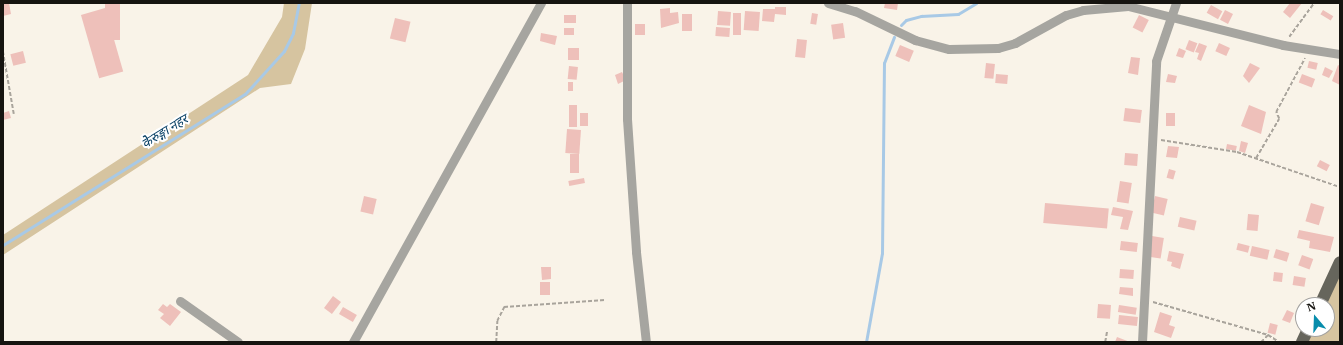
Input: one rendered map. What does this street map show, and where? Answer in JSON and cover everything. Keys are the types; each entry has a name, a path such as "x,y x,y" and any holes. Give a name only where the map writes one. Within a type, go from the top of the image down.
{"main road":[{"path":"1324,297 1340,262"}],"street":[{"path":"353,342 541,3"},
{"path":"627,3 626,119 636,252 646,342"},
{"path":"828,3 855,11 915,40 950,49 976,50 1015,43 1066,15 1083,10 1128,6 1168,18 1283,45 1340,54"},
{"path":"1142,342 1156,61 1168,18 1176,3"},
{"path":"180,301 238,342"}],"path":[{"path":"1283,45 1314,3"},
{"path":"1256,158 1279,119 1276,112 1310,50"},
{"path":"3,51 14,114"},
{"path":"1151,139 1183,142 1256,158 1340,187"},
{"path":"1145,297 1159,306 1268,336 1279,342"},
{"path":"496,342 497,322 504,307 605,300"},
{"path":"1105,342 1107,331"},
{"path":"1261,342 1268,336"}],"shaded area":[{"path":"284,3 312,3 305,49 291,84 260,88 3,255 3,235 248,75 282,17"},
{"path":"1340,262 1340,342 1302,342 1304,337 1335,337 1335,297 1324,297"}],"building":[{"path":"3,3 9,3 11,14 3,16"},
{"path":"105,3 120,3 120,40 105,40"},
{"path":"885,3 898,3 897,10 884,8"},
{"path":"1290,3 1302,3 1290,18 1283,12"},
{"path":"1211,5 1222,11 1218,19 1207,13"},
{"path":"775,7 786,7 786,15 775,14 774,22 762,21 763,9 775,9"},
{"path":"105,8 123,71 99,78 81,15"},
{"path":"670,8 670,13 678,12 679,23 661,28 660,9"},
{"path":"1225,10 1233,14 1228,24 1220,20"},
{"path":"1323,10 1333,16 1331,20 1320,14"},
{"path":"718,11 731,12 730,26 717,25"},
{"path":"745,11 760,12 759,31 744,30"},
{"path":"733,13 741,13 741,35 733,35"},
{"path":"812,13 818,14 816,25 810,24"},
{"path":"682,14 692,14 692,31 682,31"},
{"path":"564,15 576,15 576,23 564,23"},
{"path":"1139,15 1149,20 1142,32 1133,27"},
{"path":"395,18 411,22 405,42 390,38"},
{"path":"843,23 845,38 833,40 831,25"},
{"path":"635,24 645,24 645,35 635,35"},
{"path":"716,27 730,28 729,37 715,36"},
{"path":"564,28 574,28 574,35 564,35"},
{"path":"541,33 557,36 555,45 540,41"},
{"path":"797,39 807,40 805,58 795,57"},
{"path":"1189,40 1197,43 1194,53 1185,49"},
{"path":"1199,43 1207,46 1201,61 1197,59 1199,53 1195,52"},
{"path":"1219,43 1230,48 1226,56 1215,51"},
{"path":"900,45 914,51 909,62 895,56"},
{"path":"568,48 579,48 579,60 568,60"},
{"path":"1179,48 1186,51 1183,58 1176,56"},
{"path":"23,51 26,63 13,66 10,54"},
{"path":"1131,57 1140,58 1138,75 1128,73"},
{"path":"1309,61 1318,63 1316,70 1307,68"},
{"path":"986,63 995,64 993,79 984,78"},
{"path":"1250,63 1260,68 1249,83 1243,76"},
{"path":"1338,65 1340,66 1340,85 1332,81"},
{"path":"569,66 578,67 577,80 568,79"},
{"path":"1325,67 1333,71 1329,78 1322,75"},
{"path":"622,72 626,80 618,84 615,75"},
{"path":"996,74 1008,75 1007,84 995,83"},
{"path":"1168,74 1177,76 1175,83 1166,82"},
{"path":"1302,74 1315,79 1312,87 1299,82"},
{"path":"568,82 573,82 573,91 568,91"},
{"path":"569,105 577,105 577,127 569,127"},
{"path":"1249,105 1266,112 1261,134 1241,126"},
{"path":"1125,108 1142,110 1140,123 1123,121"},
{"path":"9,111 11,118 3,120 3,113"},
{"path":"580,113 588,113 588,126 580,126"},
{"path":"1166,113 1175,113 1175,126 1166,126"},
{"path":"567,129 581,130 579,154 565,153"},
{"path":"1241,141 1248,143 1245,153 1239,151"},
{"path":"1227,144 1237,146 1236,151 1226,149"},
{"path":"1168,146 1179,147 1177,158 1166,157"},
{"path":"1125,153 1138,154 1137,166 1124,165"},
{"path":"570,154 579,154 579,173 570,173"},
{"path":"1320,160 1330,165 1327,171 1317,166"},
{"path":"1169,169 1176,171 1173,180 1167,178"},
{"path":"584,178 585,183 569,186 568,181"},
{"path":"1120,181 1132,183 1129,204 1117,202"},
{"path":"364,196 377,199 373,215 360,212"},
{"path":"1155,196 1168,199 1164,215 1151,213"},
{"path":"1045,203 1109,209 1107,229 1043,223"},
{"path":"1311,203 1324,207 1319,225 1305,221"},
{"path":"1113,207 1133,211 1128,230 1120,229 1123,217 1111,215"},
{"path":"1248,214 1259,215 1258,231 1247,230"},
{"path":"1180,217 1197,221 1194,231 1178,227"},
{"path":"1299,230 1334,237 1330,252 1309,248 1310,241 1297,238"},
{"path":"1152,236 1164,238 1161,259 1149,257"},
{"path":"1121,241 1138,243 1137,252 1120,250"},
{"path":"1238,243 1250,246 1248,253 1236,250"},
{"path":"1252,246 1270,250 1267,260 1250,256"},
{"path":"1276,249 1289,253 1287,262 1273,258"},
{"path":"1169,251 1184,254 1180,269 1171,266 1172,262 1167,261"},
{"path":"1302,255 1313,259 1310,269 1298,265"},
{"path":"541,267 551,267 551,279 542,280"},
{"path":"1120,269 1134,270 1133,279 1119,278"},
{"path":"1274,272 1283,273 1282,282 1273,281"},
{"path":"1294,276 1306,278 1304,287 1293,285"},
{"path":"540,282 550,282 550,295 540,295"},
{"path":"1120,287 1133,288 1133,296 1119,294"},
{"path":"333,296 341,302 332,314 324,308"},
{"path":"163,304 167,307 170,304 181,312 170,326 160,318 164,314 158,310"},
{"path":"1098,304 1111,305 1110,319 1097,318"},
{"path":"1119,305 1137,308 1136,315 1118,312"},
{"path":"343,307 357,315 353,322 339,314"},
{"path":"1287,310 1294,313 1290,323 1282,320"},
{"path":"1160,312 1172,316 1169,325 1175,327 1171,338 1154,332"},
{"path":"1119,315 1138,317 1137,326 1118,324"},
{"path":"1270,323 1278,325 1275,335 1268,333"},
{"path":"1117,337 1130,342 1115,342"}],"waterway":[{"name":"केेरुङ्गा नहर","path":"3,245 245,94 284,51 293,33 299,3"},
{"path":"901,25 906,20 921,16 958,14 976,3"},
{"path":"866,342 882,253 884,63 894,37"}]}
